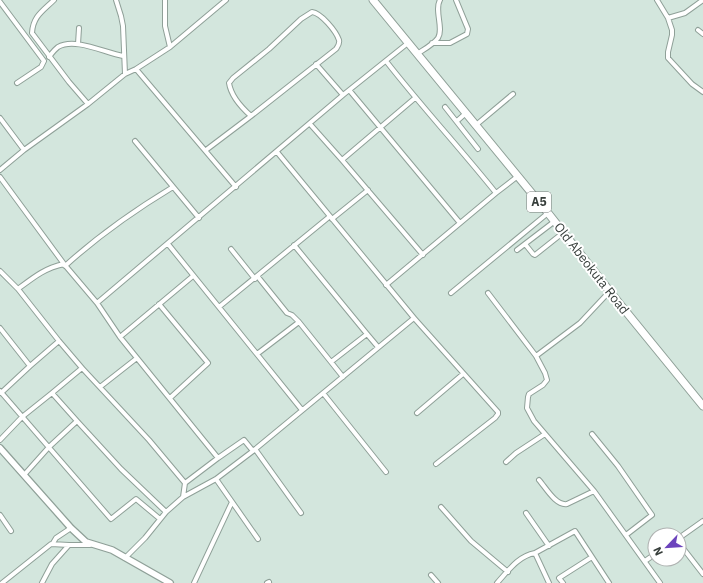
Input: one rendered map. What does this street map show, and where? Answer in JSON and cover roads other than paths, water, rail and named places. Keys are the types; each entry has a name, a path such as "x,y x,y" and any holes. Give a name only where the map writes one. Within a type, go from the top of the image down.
{"highway":[{"name":"Old Abeokuta Road","path":"373,0 548,212 703,406"}],"street":[{"path":"54,0 35,18 32,25 32,33 49,57 88,104"},
{"path":"116,0 122,21 125,74"},
{"path":"165,0 165,26 170,47"},
{"path":"0,170 24,150 88,104 125,74 136,69 170,47 226,0"},
{"path":"418,54 438,39 438,6 440,0"},
{"path":"432,43 450,43 467,34 468,29 456,0"},
{"path":"657,0 668,18 672,35 669,44 668,58 692,84 703,92"},
{"path":"668,18 685,13 702,0"},
{"path":"0,2 44,62 41,67 17,83"},
{"path":"206,150 251,116 336,49 339,40 332,28 316,12 312,12 302,20 229,83 231,90 239,104 251,116"},
{"path":"78,44 79,28"},
{"path":"698,30 703,34"},
{"path":"97,303 408,43"},
{"path":"49,57 59,46 68,44 78,44 123,56"},
{"path":"386,61 415,98 465,154 496,193"},
{"path":"316,64 343,96"},
{"path":"136,69 236,187"},
{"path":"350,91 460,223"},
{"path":"476,126 514,94"},
{"path":"342,160 415,98"},
{"path":"446,107 478,149"},
{"path":"457,121 466,113"},
{"path":"0,118 24,150"},
{"path":"310,124 423,255"},
{"path":"135,141 199,218"},
{"path":"276,152 386,285 498,414 495,418 436,464"},
{"path":"386,285 518,176"},
{"path":"0,177 65,265 97,303 120,337 218,458"},
{"path":"18,289 51,266 65,265 144,205 173,187"},
{"path":"220,307 294,245 368,190"},
{"path":"451,293 548,212"},
{"path":"517,250 554,220"},
{"path":"525,244 535,255 564,232"},
{"path":"168,244 302,410"},
{"path":"294,245 378,347"},
{"path":"231,249 288,313 292,315 343,377"},
{"path":"1,274 18,289 82,368 149,440 185,483"},
{"path":"120,337 194,276"},
{"path":"536,356 580,323 610,291"},
{"path":"488,294 536,356 545,373 547,380 543,385 529,394 527,402 527,408 534,421 594,491 660,583"},
{"path":"159,304 208,363 170,398"},
{"path":"125,558 145,538 166,512 183,497 216,479 254,450 414,318"},
{"path":"257,354 298,322"},
{"path":"0,328 30,366"},
{"path":"331,362 367,334"},
{"path":"59,341 1,392 111,519 136,499 160,519"},
{"path":"100,387 137,358"},
{"path":"0,440 22,418 82,368"},
{"path":"417,412 464,374"},
{"path":"52,393 121,469 166,512"},
{"path":"323,393 386,472"},
{"path":"24,475 49,447 77,421"},
{"path":"506,462 516,453 545,434"},
{"path":"592,434 618,466 652,515 626,535"},
{"path":"183,497 185,483 244,440 254,450 301,514"},
{"path":"0,448 71,528 82,539 92,545"},
{"path":"216,479 258,539"},
{"path":"539,480 558,502 563,505 594,491"},
{"path":"194,583 232,502"},
{"path":"441,507 471,541 508,572"},
{"path":"526,513 549,546"},
{"path":"0,515 11,531"},
{"path":"687,532 703,521"},
{"path":"2,583 53,543 56,538 71,528"},
{"path":"497,583 521,558 549,546 574,531 609,583"},
{"path":"53,543 92,545 108,548 170,583"},
{"path":"42,583 52,564 69,545"},
{"path":"535,553 549,583"},
{"path":"687,553 703,574"},
{"path":"563,583 559,578 592,557"},
{"path":"431,575 438,583"}]}
